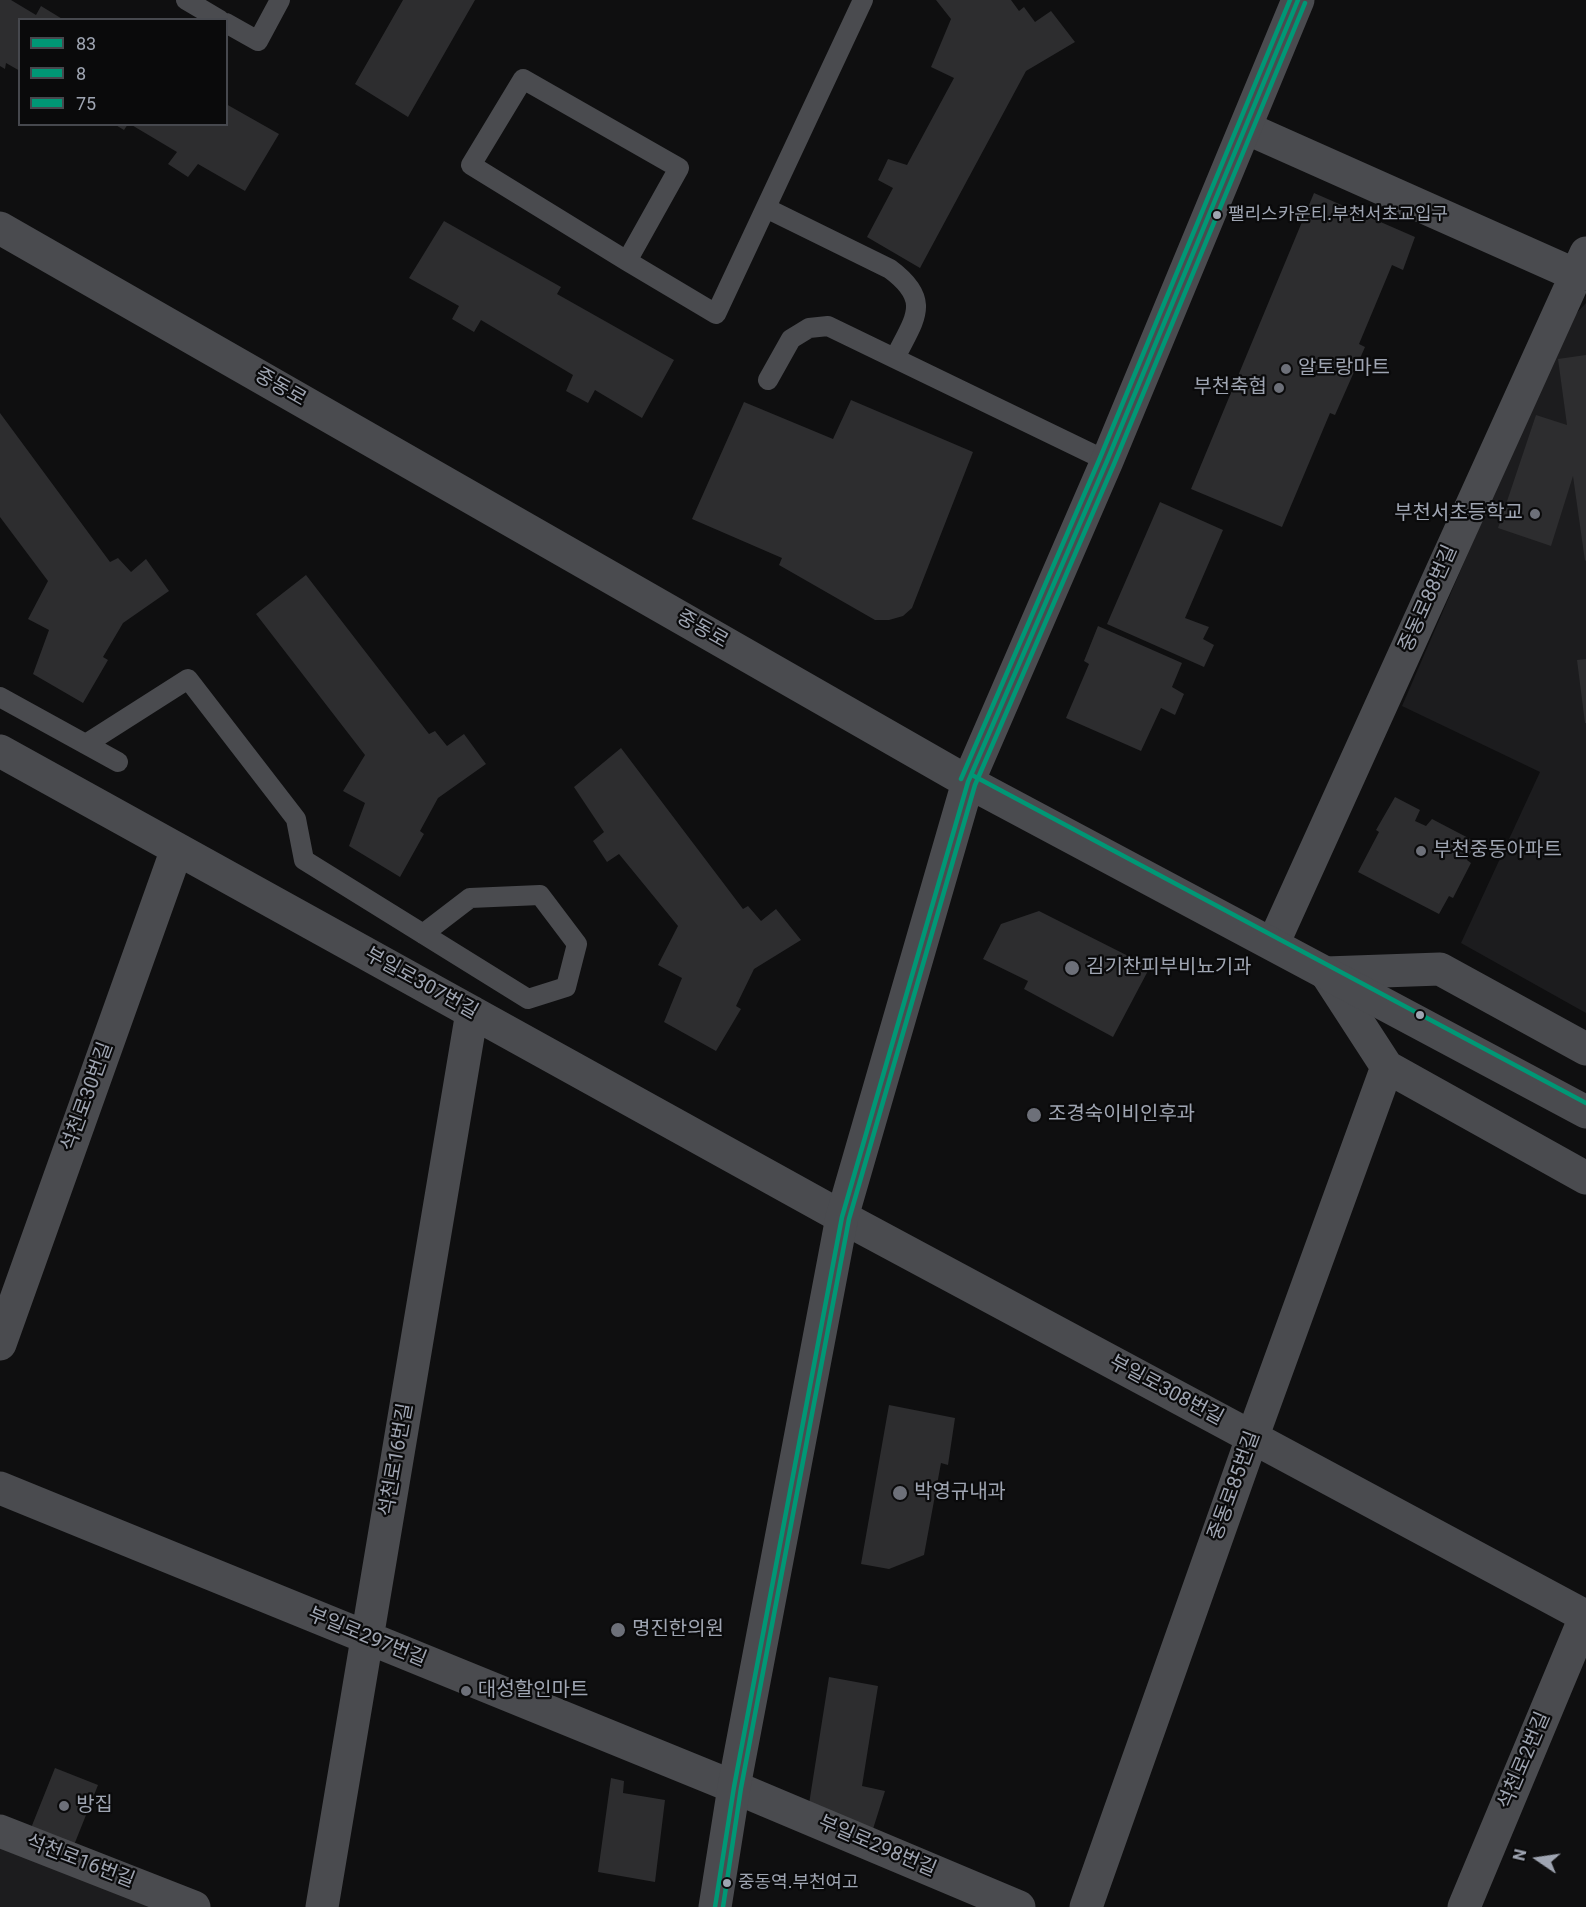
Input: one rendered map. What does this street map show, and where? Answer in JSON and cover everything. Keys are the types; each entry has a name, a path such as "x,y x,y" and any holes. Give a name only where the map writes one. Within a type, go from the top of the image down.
{"street":[{"path":"715,1907 734,1787 842,1217 968,782 1107,461 1298,0"},
{"path":"1246,128 1583,267"},
{"name":"중동로","path":"0,228 968,782 1586,1112"},
{"name":"중동로88번길","path":"1273,945 1583,267"},
{"name":"부일로307번길","path":"0,751 842,1217"},
{"name":"석천로30번길","path":"0,1344 177,849"},
{"path":"1326,973 1440,969 1586,1049"},
{"path":"1326,973 1387,1067 1586,1178"},
{"name":"석천로16번길","path":"322,1907 472,1012"},
{"name":"중동로85번길","path":"1086,1907 1252,1438 1387,1067"},
{"name":"부일로308번길","path":"842,1217 1586,1615"},
{"name":"부일로297번길","path":"0,1488 734,1787"},
{"name":"석천로2번길","path":"1464,1907 1586,1615"},
{"name":"부일로298번길","path":"734,1787 1019,1907"},
{"name":"석천로16번길","path":"0,1831 194,1907"}],"lane":[{"path":"186,0 217,18"},
{"path":"228,24 258,41 280,0"},
{"path":"627,261 679,168 524,79 471,165 627,261 717,314 863,0"},
{"path":"766,208 890,269 906,281 916,298 916,315 895,358"},
{"path":"768,380 791,339 809,328 828,326 1107,461"},
{"path":"86,744 188,679 296,819 304,860 423,934 528,999 566,987 577,944 540,895 470,898 423,934"},
{"path":"0,698 118,762"}],"shaded area":[{"name":"부천서초등학교","path":"1586,303 1586,1013 1461,943 1540,772 1402,706 1568,322"},
{"path":"0,1831 194,1907 0,1907"}],"building":[{"path":"0,0 11,0 36,15 41,6 61,18 18,18 18,70 6,63 5,69 0,66"},
{"path":"403,0 475,0 408,117 355,84"},
{"path":"936,0 1011,0 1019,11 1024,7 1035,22 1051,11 1075,42 1026,71 920,268 867,237 893,188 878,180 888,159 907,165 954,78 931,67 951,19"},
{"path":"228,105 279,134 245,191 198,164 188,177 168,164 177,152 133,126 228,126"},
{"path":"1314,193 1415,237 1403,270 1392,265 1359,344 1365,347 1335,415 1330,413 1282,527 1191,489"},
{"path":"444,221 561,287 557,294 674,360 642,418 595,390 588,403 566,391 573,375 481,320 474,332 452,319 459,306 409,278"},
{"path":"1586,355 1585,561 1573,476 1551,546 1498,528 1536,415 1567,425 1558,359"},
{"path":"851,400 973,452 912,608 903,616 889,620 875,620 779,565 782,558 692,519 744,402 833,439"},
{"path":"0,413 110,562 118,558 131,572 146,559 169,591 123,623 103,657 108,660 83,703 33,674 49,630 28,619 48,581 0,517"},
{"path":"1160,502 1223,530 1185,618 1209,627 1203,639 1214,645 1204,667 1107,624"},
{"path":"306,575 429,734 435,731 447,746 464,734 486,764 438,798 420,831 424,834 400,877 349,846 365,803 343,791 365,755 256,614"},
{"path":"1098,626 1182,663 1172,687 1184,694 1175,715 1161,708 1141,751 1066,718 1089,664 1084,661"},
{"path":"1586,659 1586,723 1585,723 1577,660"},
{"path":"621,748 743,909 748,906 761,921 776,909 801,940 754,969 736,1006 741,1009 716,1051 664,1022 682,978 658,965 678,926 619,854 607,862 593,841 604,832 574,787"},
{"name":"부천중동아파트","path":"1395,797 1420,810 1415,821 1426,826 1432,819 1476,842 1467,860 1471,863 1453,898 1449,896 1439,914 1358,872 1379,832 1376,830"},
{"path":"1039,911 1150,967 1113,1037 1024,989 1028,981 983,959 1001,924"},
{"path":"889,1405 955,1418 948,1465 941,1463 924,1555 889,1569 861,1564"},
{"path":"829,1677 878,1686 862,1786 885,1791 873,1829 809,1804"},
{"name":"방집","path":"55,1768 98,1785 74,1845 31,1828"},
{"path":"611,1778 624,1781 623,1793 665,1800 655,1882 598,1872"}],"transit line":[{"name":"75","path":"961,779 1100,458 1290,0"},
{"name":"83","path":"715,1907 734,1787 842,1217 968,782 1107,461 1298,0"},
{"name":"8","path":"723,1907 741,1788 849,1219 975,785 1114,464 1305,3"},
{"name":"75","path":"972,775 1586,1103"}],"place":[{"name":"팰리스카운티.부천서초교입구","path":"1217,215"},
{"name":"알토랑마트","path":"1286,369"},
{"name":"부천축협","path":"1279,388"},
{"name":"부천서초등학교","path":"1535,514"},
{"name":"부천중동아파트","path":"1421,851"},
{"name":"김기찬피부비뇨기과","path":"1072,968"},
{"name":"조경숙이비인후과","path":"1034,1115"},
{"name":"박영규내과","path":"900,1493"},
{"name":"명진한의원","path":"618,1630"},
{"name":"대성할인마트","path":"466,1691"},
{"name":"방집","path":"64,1806"},
{"name":"중동역.부천여고","path":"727,1883"}]}
